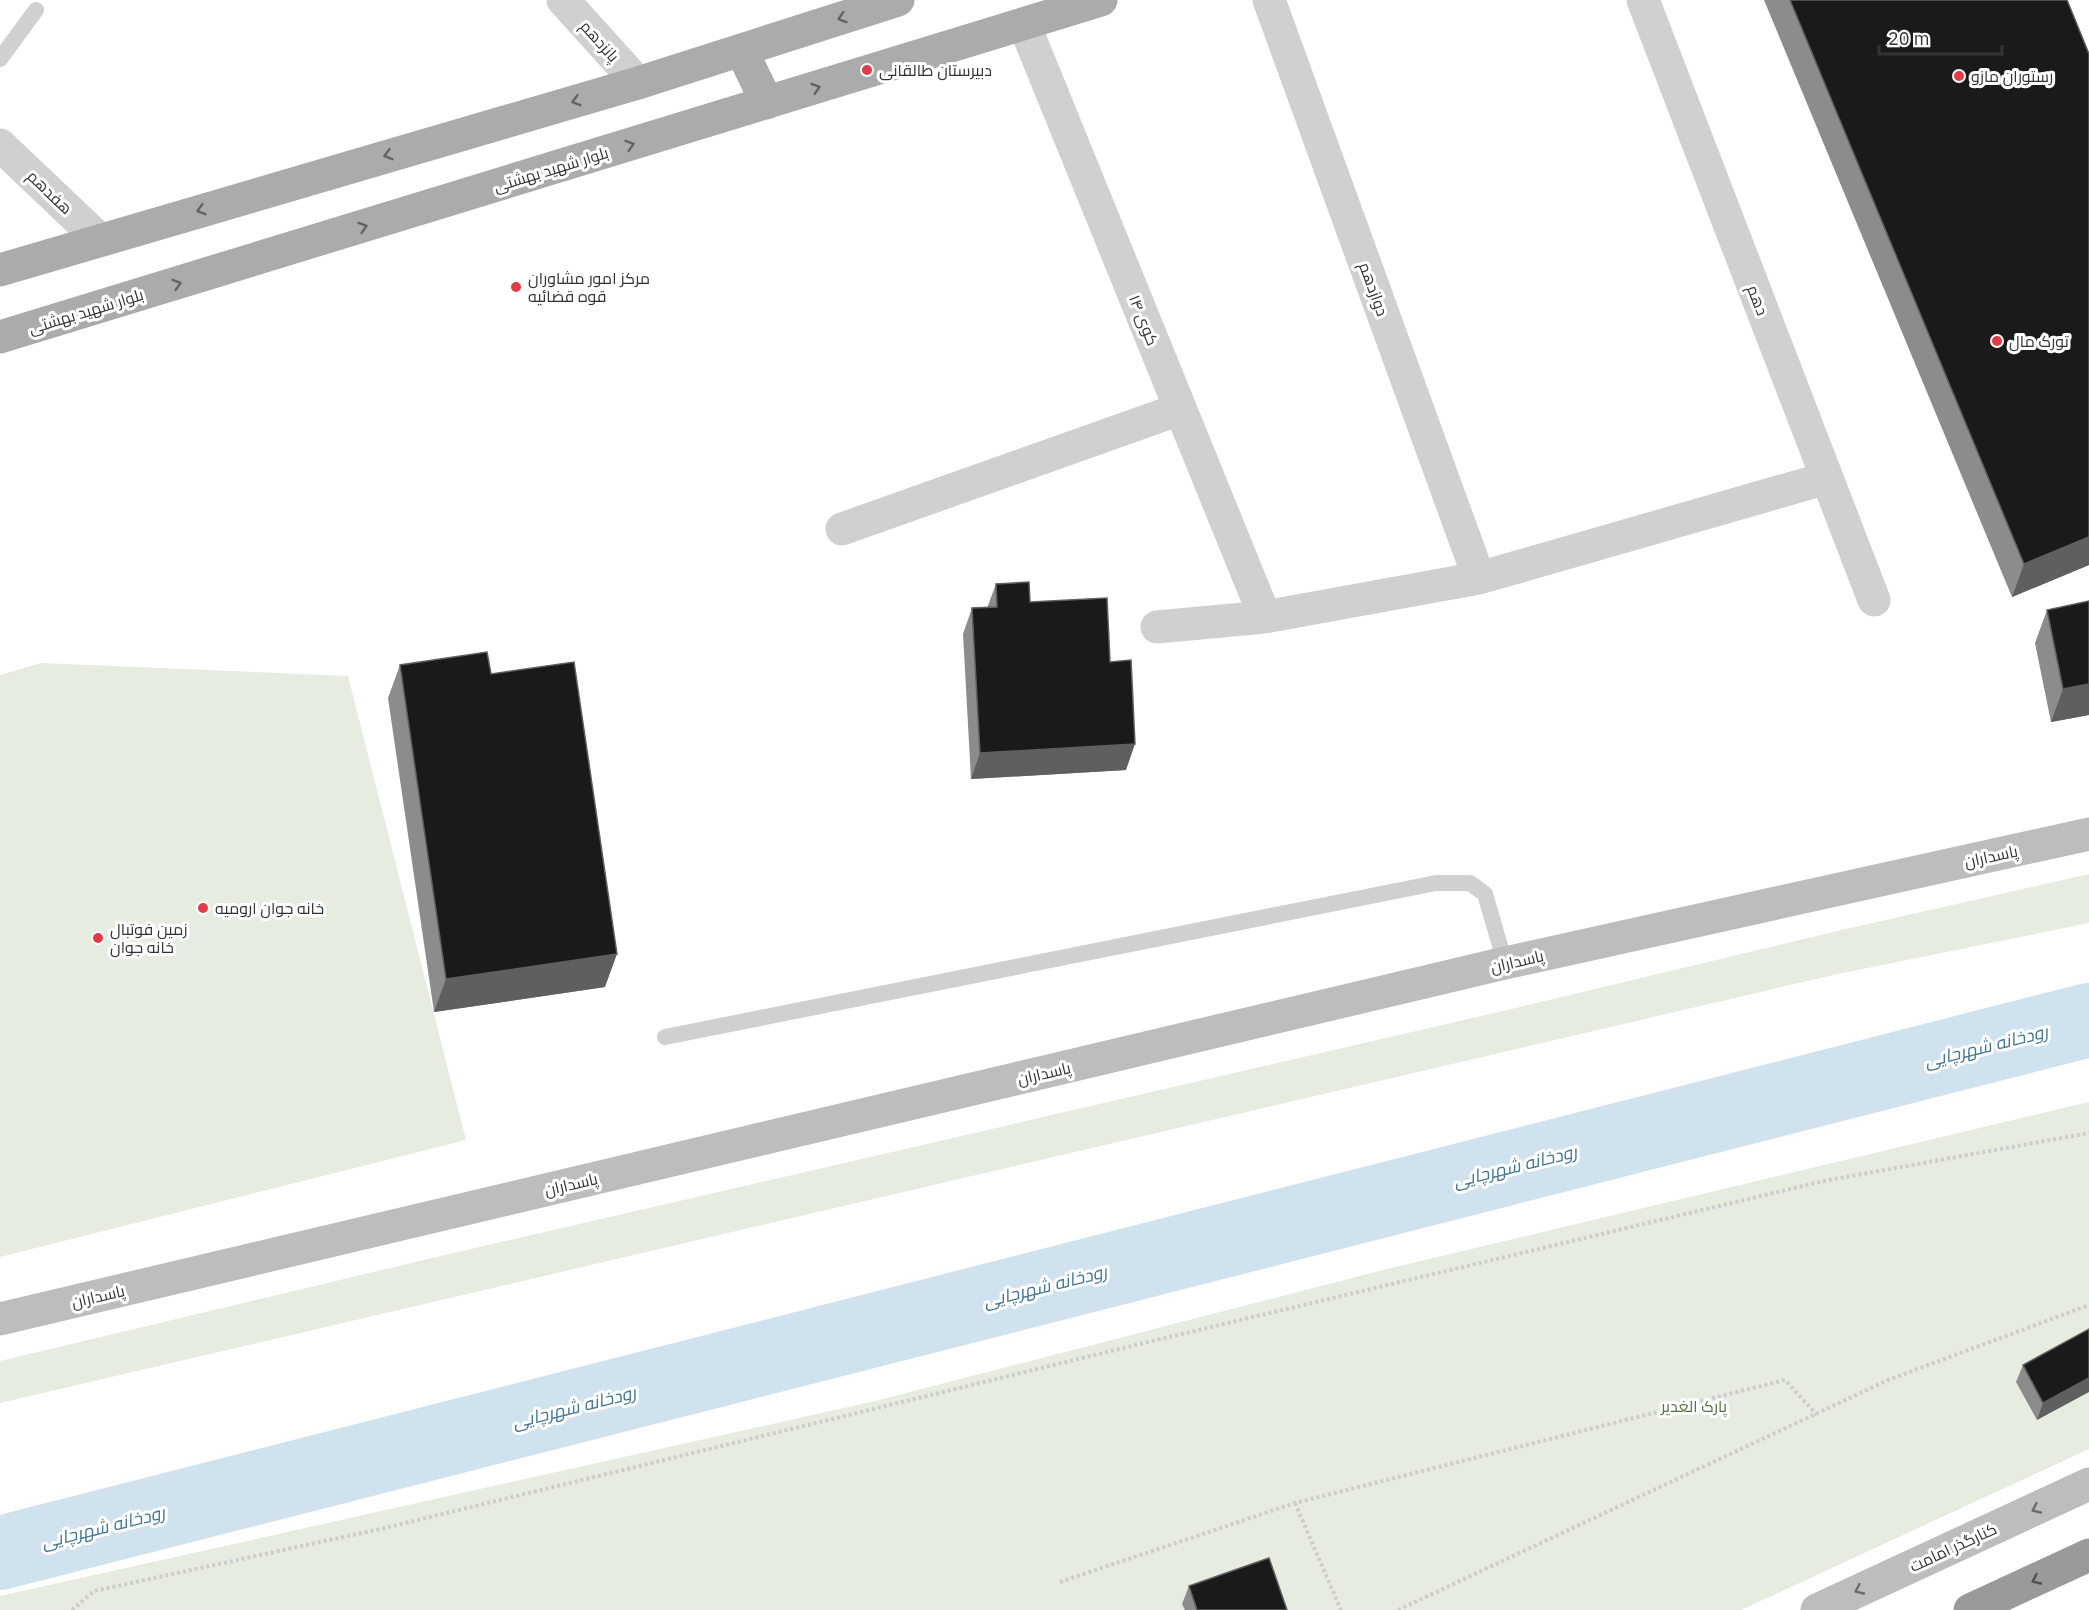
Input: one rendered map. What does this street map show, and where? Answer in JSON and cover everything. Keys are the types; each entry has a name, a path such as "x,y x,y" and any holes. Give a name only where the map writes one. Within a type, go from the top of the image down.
{"highway":[{"path":"1971,1610 2089,1555"}],"main road":[{"path":"0,270 99,239 638,83 898,0"},
{"name":"بلوار شهید بهشتی","path":"0,337 1101,0"},
{"path":"742,51 766,103"},
{"name":"پاسداران","path":"0,1319 1505,963 2089,834"},
{"name":"کنارگذر امامت","path":"1816,1610 2089,1484"}],"street":[{"name":"پانزدهم","path":"563,0 638,83"},
{"name":"دوازدهم","path":"1269,0 1479,578"},
{"name":"دهم","path":"1643,0 1874,600"},
{"name":"کوی ۱۴","path":"1024,24 1265,617"},
{"name":"هفدهم","path":"0,145 99,239"},
{"path":"842,530 1180,409"},
{"path":"1157,627 1265,617 1479,578 1827,478"}],"lane":[{"path":"0,59 36,10"},
{"path":"665,1037 1436,883 1470,883 1485,894 1505,963"}],"path":[{"path":"72,1610 94,1591 385,1528 1132,1345 1778,1192 1835,1179 2089,1133"},
{"path":"1398,1610 1888,1380 2089,1305"},
{"path":"1060,1582 1295,1503 1785,1380 1817,1415"},
{"path":"1295,1503 1341,1610"}],"green space":[{"name":"خانه جوان ارومیه","path":"41,663 348,676 466,1140 0,1257 0,675"},
{"path":"2089,874 2089,923 1833,975 0,1403 0,1361 428,1259"},
{"name":"پارک الغدیر","path":"2089,1102 2089,1449 1741,1610 0,1610 0,1596 875,1401 1383,1270"}],"building":[{"name":"تورک مال","path":"1790,0 2067,0 2089,54 2089,537 2024,564"},
{"path":"1029,582 1030,602 1107,598 1110,662 1131,660 1135,744 980,753 972,608 997,607 996,584"},
{"path":"2089,601 2089,684 2063,689 2047,610"},
{"path":"487,652 491,674 574,662 617,954 446,979 400,665"},
{"path":"2089,1329 2089,1378 2043,1403 2023,1365"},
{"path":"1269,1558 1287,1610 1197,1610 1189,1586"}],"waterway":[{"name":"رودخانه شهرچایی","path":"0,1553 2089,1020"}],"place":[{"name":"دبیرستان طالقانی","path":"867,70"},
{"name":"رستوران مازو","path":"1959,76"},
{"name":"مرکز امور مشاوران قوه قضائیه","path":"516,287"},
{"name":"تورک مال","path":"1997,341"},
{"name":"خانه جوان ارومیه","path":"203,908"},
{"name":"زمین فوتبال خانه جوان","path":"98,938"}]}
